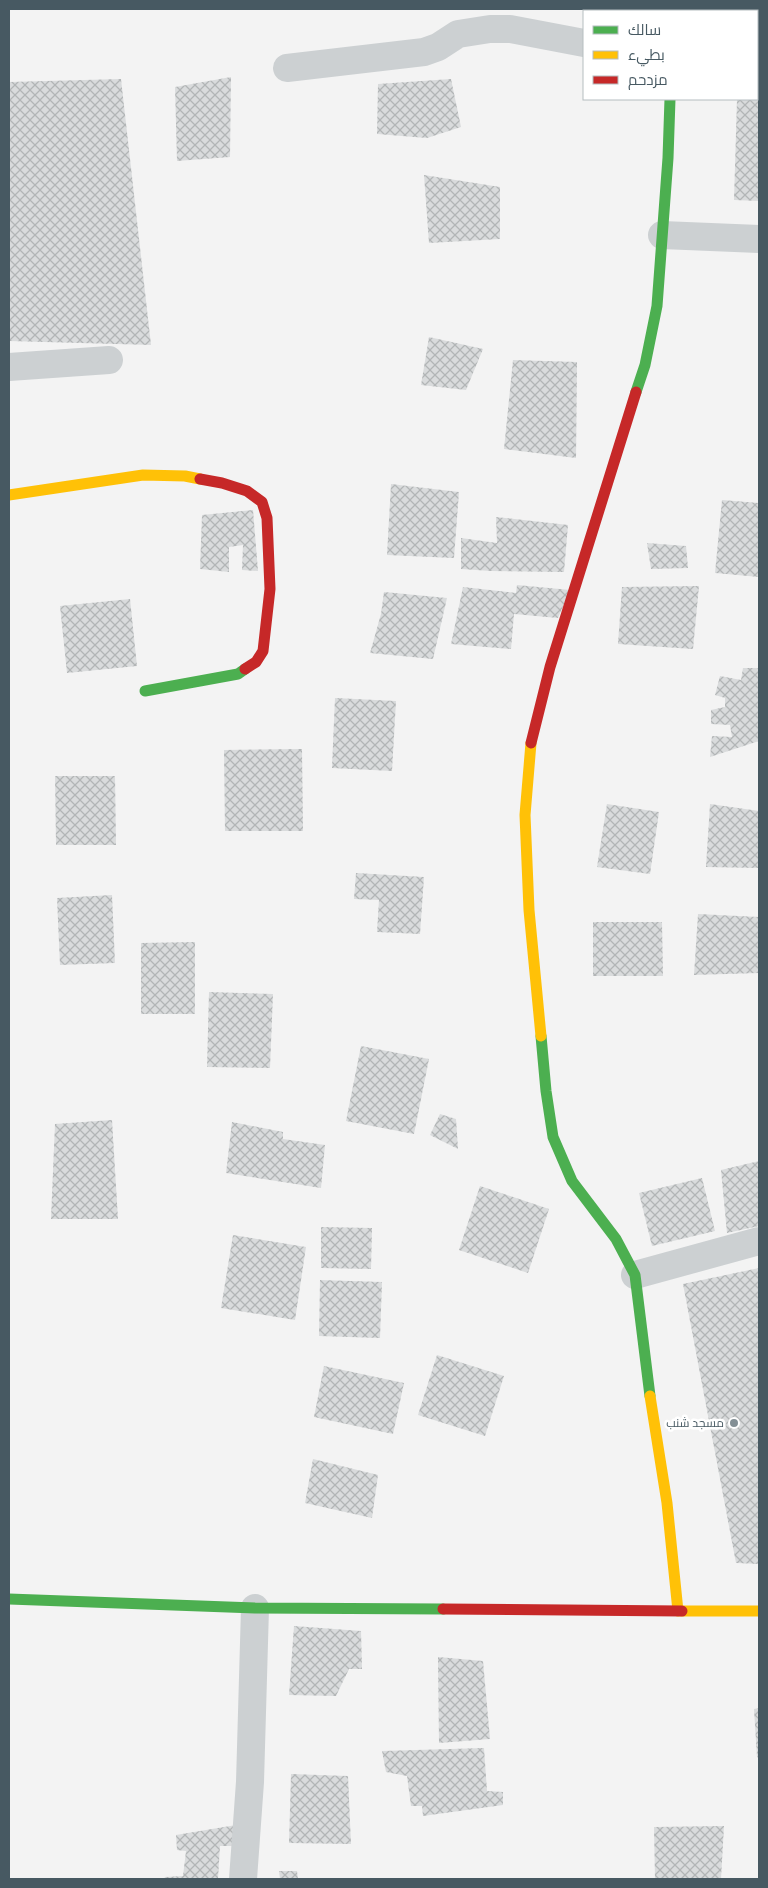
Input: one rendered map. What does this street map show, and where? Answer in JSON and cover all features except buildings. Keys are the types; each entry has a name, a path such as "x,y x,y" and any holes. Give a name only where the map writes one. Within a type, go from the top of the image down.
{"street":[{"path":"287,68 424,52 438,47 458,34 490,29 510,29 583,43"},
{"path":"670,100 668,158 657,306 645,365 548,675 532,735 525,815 530,910 546,1091 553,1137 572,1181 616,1239 635,1275 651,1405 667,1503 678,1611"},
{"path":"662,235 759,239"},
{"path":"9,367 109,360"},
{"path":"9,495 143,475 185,476 222,483 246,491 262,502 267,518 270,589 263,651 256,662 238,674 145,692"},
{"path":"635,1275 759,1241"},
{"path":"9,1599 255,1608 759,1612"},
{"path":"243,1879 250,1782 255,1608"}],"traffic: fast":[{"path":"636,392 645,365 657,306 668,158 670,100"},
{"path":"145,691 238,674 245,669"},
{"path":"541,1036 546,1091 553,1137 572,1181 616,1239 635,1275 650,1396"},
{"path":"9,1599 255,1608 443,1609"}],"traffic: slow":[{"path":"9,495 143,475 185,476 200,479"},
{"path":"531,743 525,815 529,910 541,1036"},
{"path":"650,1396 667,1503 678,1611"},
{"path":"682,1611 759,1611"}],"traffic: jam":[{"path":"531,743 550,667 636,392"},
{"path":"200,479 222,483 247,491 262,502 267,518 270,589 263,651 256,662 245,669"},
{"path":"443,1609 682,1611"}],"place":[{"name":"مسجد شنب","path":"734,1423"}]}
